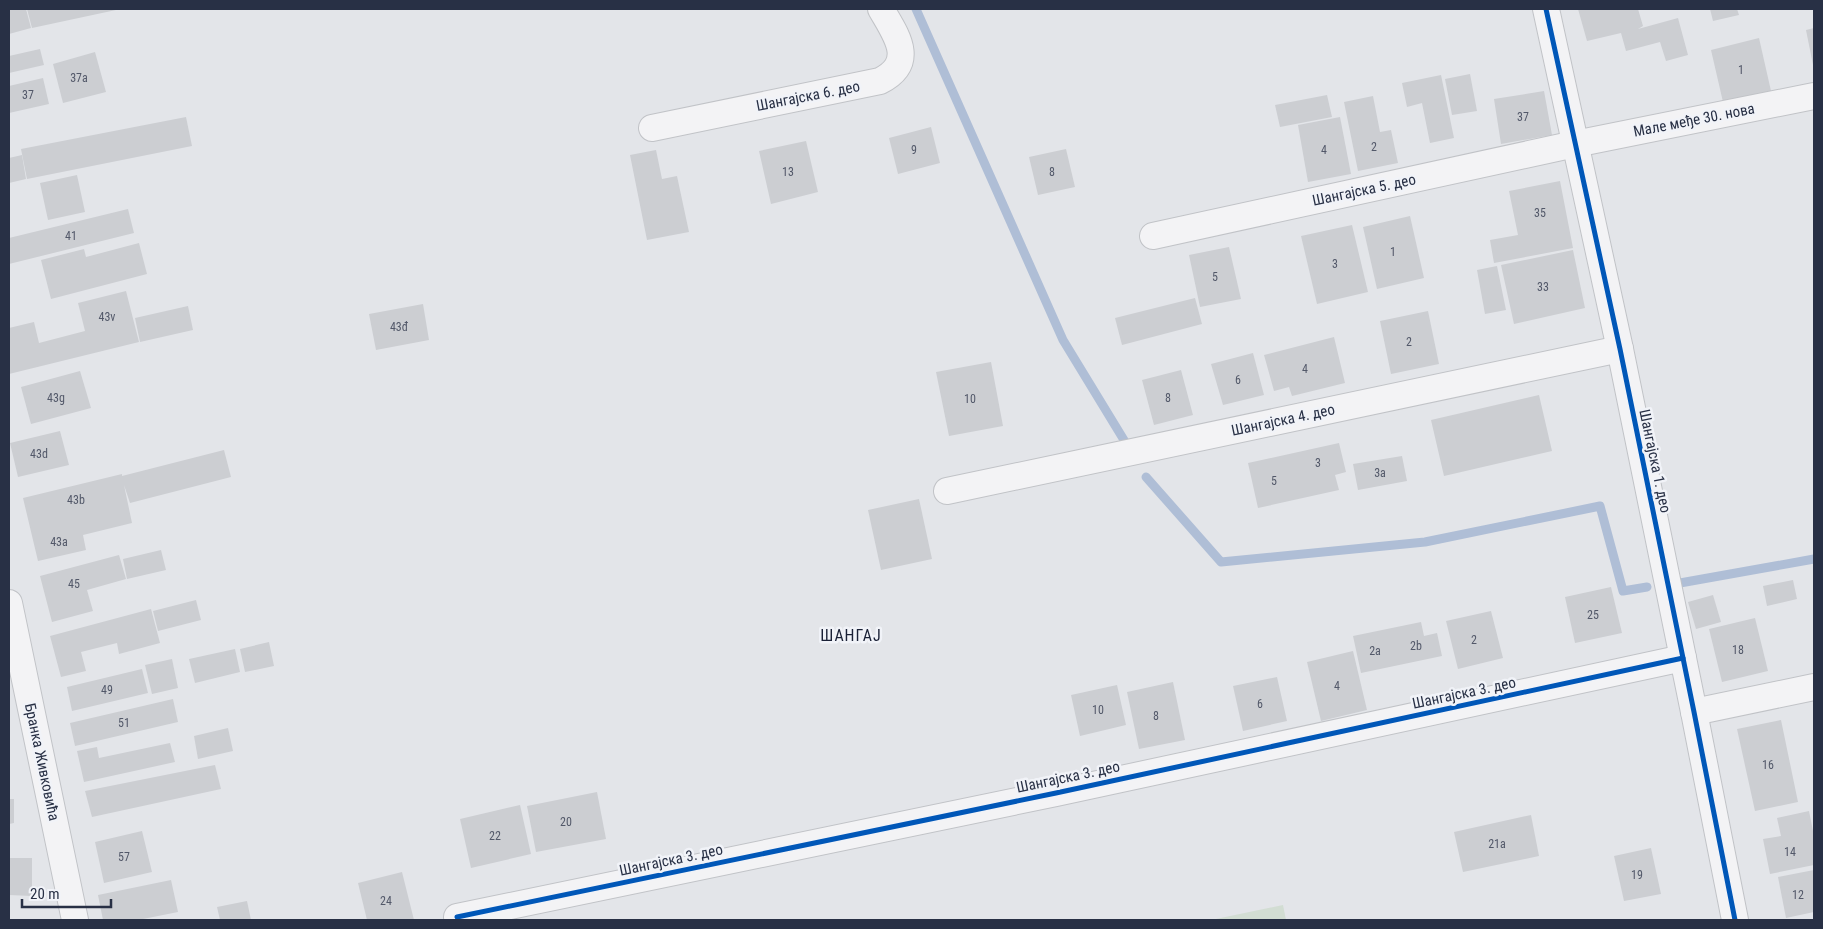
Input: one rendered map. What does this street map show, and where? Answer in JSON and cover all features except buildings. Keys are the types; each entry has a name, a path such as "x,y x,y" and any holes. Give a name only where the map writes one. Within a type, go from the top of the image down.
{"street":[{"name":"Шангајска 6. део","path":"652,128 880,81 890,76 897,68 901,51 898,40 881,9"},
{"name":"Шангајска 1. део","path":"1546,9 1620,350 1735,920"},
{"name":"Мале међе 30. нова","path":"1574,144 1814,96"},
{"name":"Шангајска 5. део","path":"1153,236 1574,144"},
{"name":"Шангајска 4. део","path":"947,491 1620,350"},
{"name":"Бранка Живковића","path":"9,604 75,920"},
{"name":"Шангајска 3. део","path":"457,917 1056,793 1683,658"},
{"path":"1694,712 1814,687"}],"shaded area":[{"path":"1283,905 1286,920 1211,920"}],"waterway":[{"path":"916,9 1063,340 1127,445"},
{"path":"1146,477 1221,562 1425,542 1600,506 1623,591 1647,587"},
{"path":"1680,583 1814,559"}],"cycle path":[{"path":"1546,9 1620,349 1735,920"},
{"path":"457,917 1056,793 1683,658"}],"district":[{"name":"ШАНГАЈ","path":"851,635"}]}
